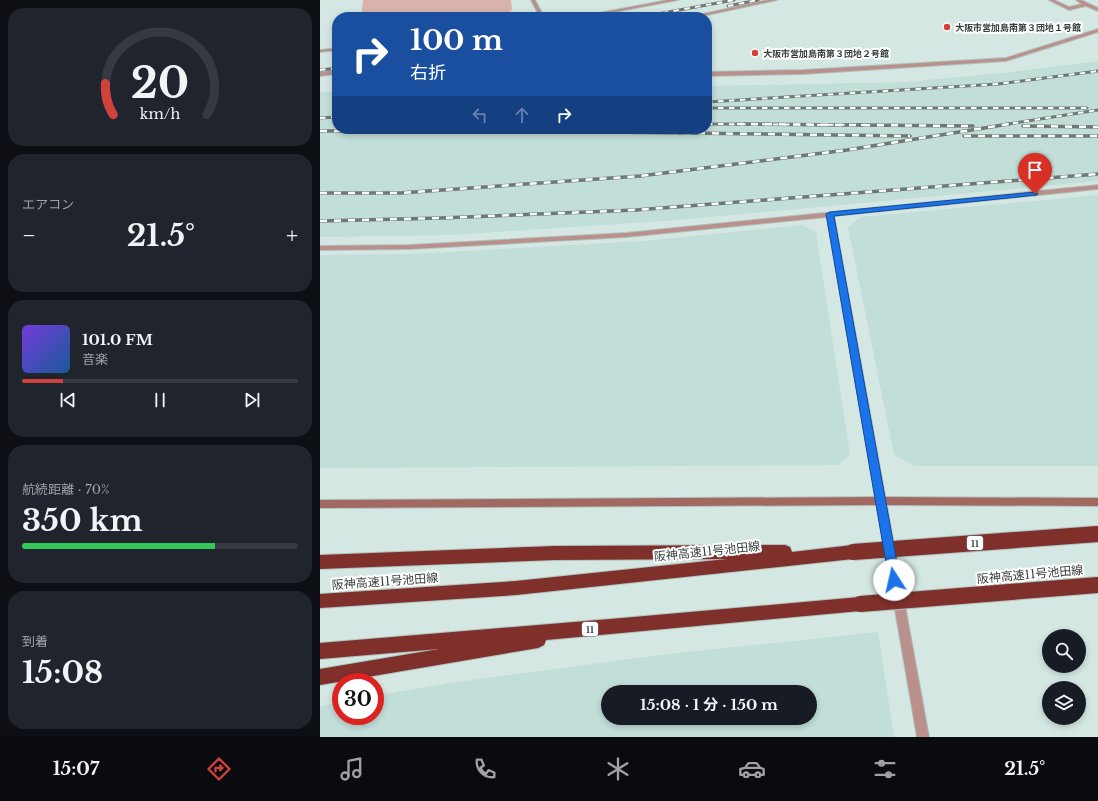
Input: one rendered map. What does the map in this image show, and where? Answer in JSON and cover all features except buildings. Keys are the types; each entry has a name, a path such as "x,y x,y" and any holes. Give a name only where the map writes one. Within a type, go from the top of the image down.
{"highway":[{"name":"阪神高速11号池田線","path":"320,601 516,588 853,552 1098,534"},
{"path":"320,562 555,553 853,552"},
{"name":"阪神高速11号池田線","path":"320,652 860,604 1098,585"},
{"name":"11","path":"320,677 622,626"}],"street":[{"path":"533,0 539,12"},
{"path":"608,12 676,0"},
{"path":"712,13 775,0"},
{"path":"1051,0 1069,9 1086,4"},
{"path":"1078,0 1098,10"},
{"path":"712,74 803,72 1006,59 1098,30"},
{"path":"320,51 332,50"},
{"path":"320,74 332,73"},
{"path":"320,248 410,247 626,235 1098,188"},
{"path":"830,214 923,737"},
{"path":"320,504 880,501 1098,502"}],"shaded area":[{"path":"363,0 511,0 512,10 509,12 362,12"},
{"path":"1098,61 1098,181 679,220 453,235 320,237 320,92 332,92 332,134 712,134 712,86 906,82 1011,72"},
{"path":"1098,195 1098,466 915,466 894,455 848,227 861,217"},
{"path":"802,225 816,232 850,455 838,465 320,468 320,255 410,254 643,241"},
{"path":"878,632 894,737 320,737 320,706 332,704 332,725 384,725 384,694 449,683 668,654"}],"railway":[{"path":"668,12 734,0"},
{"path":"728,6 758,0"},
{"path":"320,70 332,69"},
{"path":"712,102 998,84 1098,71"},
{"path":"712,108 1087,108"},
{"path":"1002,125 1098,110"},
{"path":"320,118 332,117"},
{"path":"712,124 816,125"},
{"path":"737,124 816,125"},
{"path":"320,193 400,193 640,176 847,150 1009,124"},
{"path":"816,125 870,125"},
{"path":"816,125 973,126"},
{"path":"1023,126 1098,127"},
{"path":"320,131 332,131"},
{"path":"712,133 910,136"},
{"path":"964,136 1098,136"},
{"path":"320,221 441,218 636,210 1098,174"}],"place":[{"name":"大阪市営加島南第３団地１号館","path":"947,27"},
{"name":"大阪市営加島南第３団地２号館","path":"755,53"}],"route":[{"path":"894,580 830,214 1035,194"}]}
